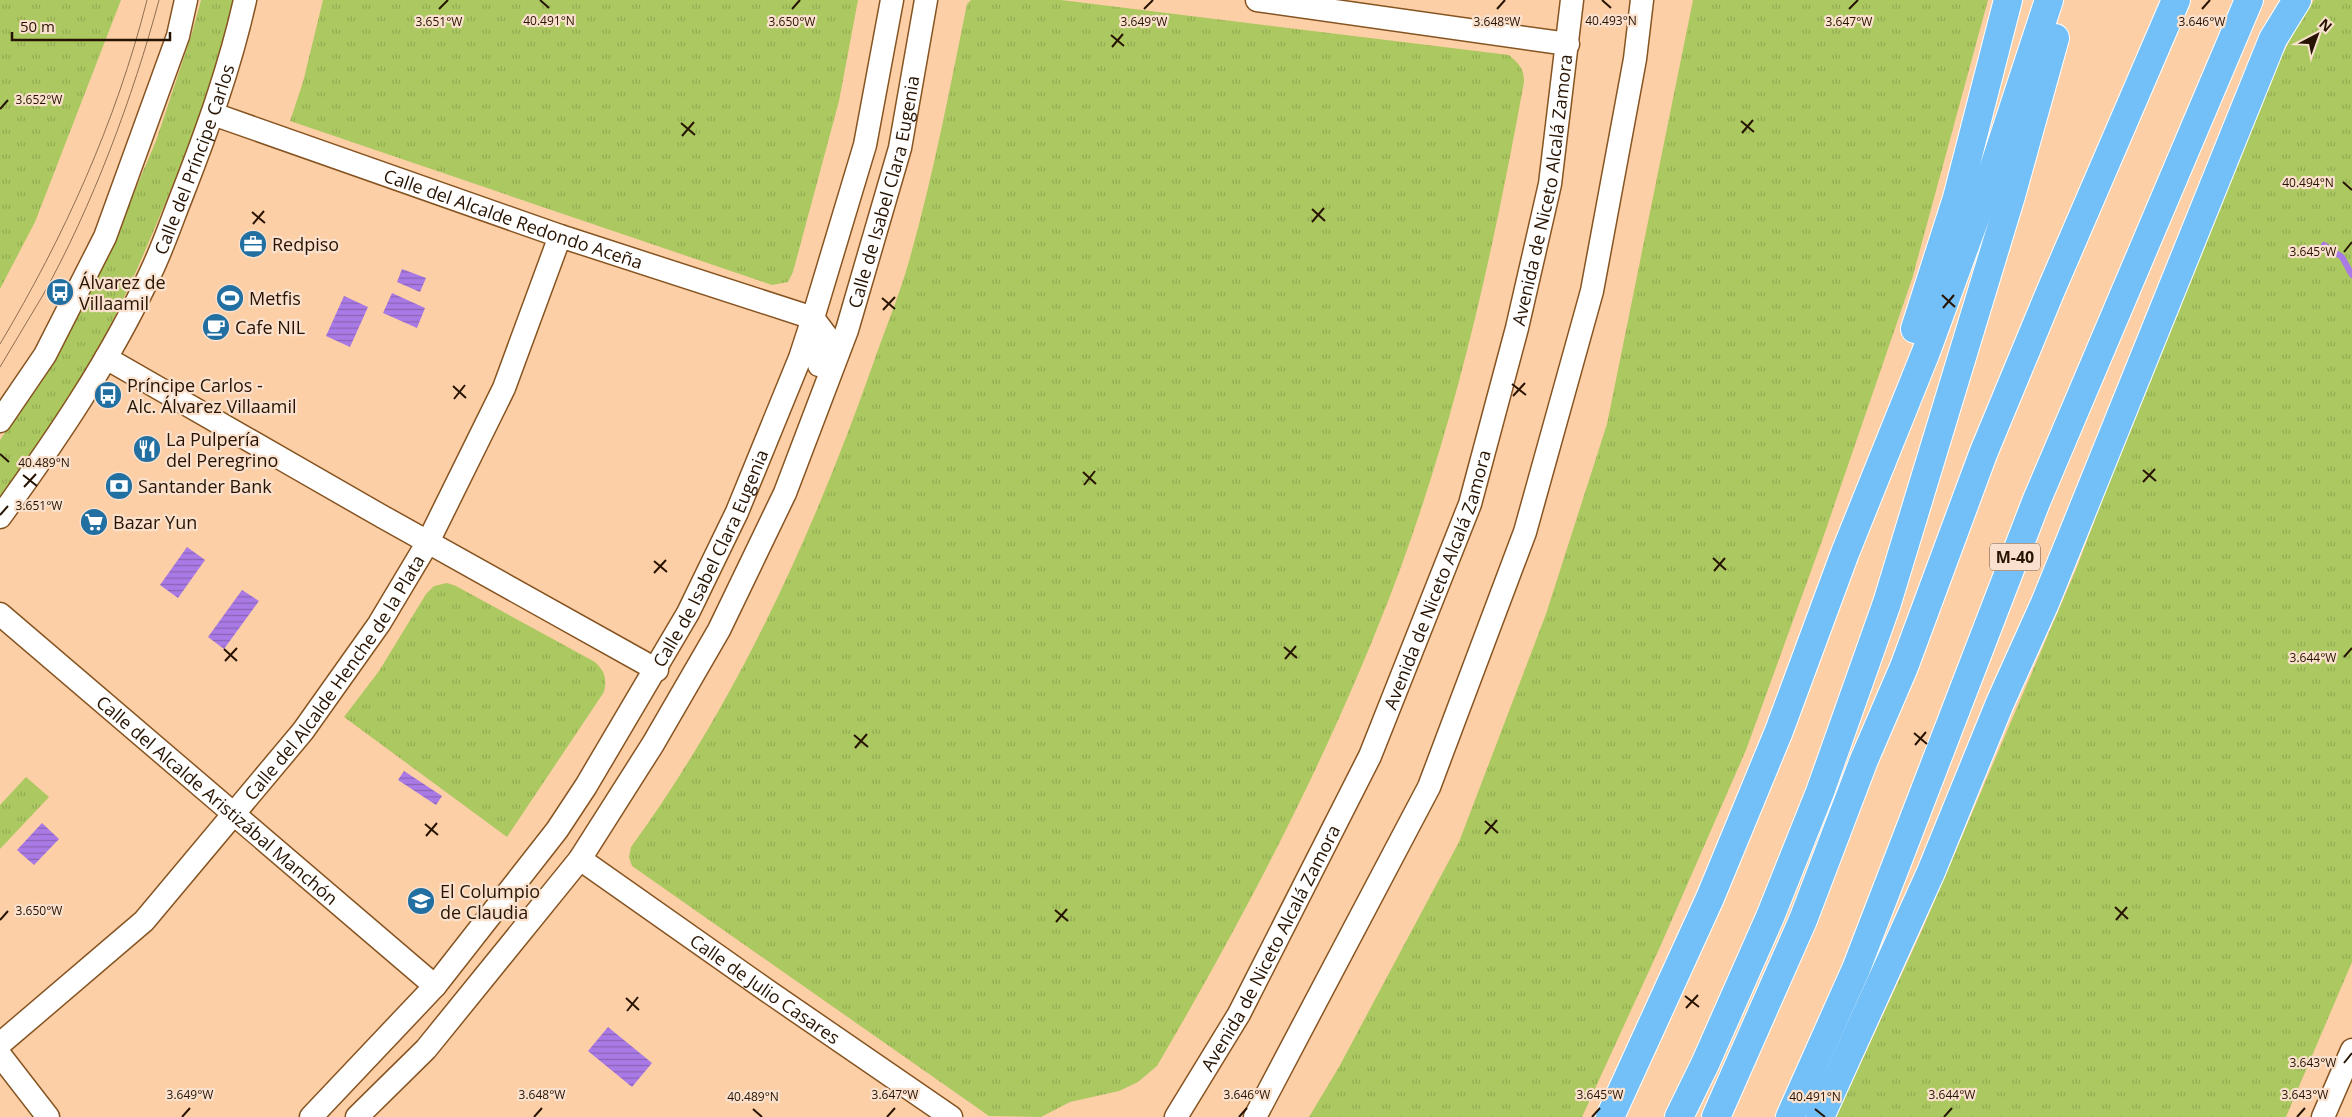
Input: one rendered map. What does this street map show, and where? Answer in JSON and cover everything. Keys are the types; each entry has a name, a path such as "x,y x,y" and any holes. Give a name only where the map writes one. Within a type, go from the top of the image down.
{"highway":[{"path":"1845,553 1957,198 2008,0"},
{"path":"1610,1117 1710,898 1779,731 1845,553 1926,352 1996,160 2049,0"},
{"path":"1679,1117 1705,1064 1770,917 1820,792 1887,603 2011,196 2065,0"},
{"path":"2138,87 2165,0"},
{"path":"1716,1117 1803,920 1864,760 1904,667 1983,454 2051,290 2176,0"},
{"name":"M-40","path":"1790,1117 1856,969 2036,502 2249,0"},
{"path":"1820,1117 1931,872 2000,703 2045,603 2273,39 2297,0"}],"street":[{"path":"0,421 45,355 105,237 178,36 186,0"},
{"name":"Calle del Príncipe Carlos","path":"0,518 25,483 106,358 152,272 213,114 237,38 245,0"},
{"name":"Calle de Isabel Clara Eugenia","path":"311,1117 435,986 557,830 657,670 688,613 737,512 800,358 865,145 892,0"},
{"name":"Calle de Isabel Clara Eugenia","path":"357,1117 426,1049 580,859 653,744 719,630 785,493 847,330 900,148 926,0"},
{"path":"1257,0 1568,44"},
{"name":"Avenida de Niceto Alcalá Zamora","path":"1176,1117 1239,1014 1370,756 1470,504 1517,328 1550,184 1572,0"},
{"path":"1255,1117 1429,787 1525,532 1592,291 1635,59 1642,0"},
{"name":"Calle del Alcalde Redondo Aceña","path":"213,114 560,236 813,318"},
{"name":"Calle del Alcalde Henche de la Plata","path":"0,1044 144,921 303,731 373,632 428,542 504,388 560,236"},
{"name":"Calle de Isabel Clara Eugenia","path":"785,493 795,432 828,338 813,318"},
{"path":"106,358 657,670"},
{"name":"Calle del Alcalde Aristizábal Manchón","path":"0,614 435,986"},
{"name":"Calle de Isabel Clara Eugenia","path":"580,859 586,786"},
{"name":"Calle de Julio Casares","path":"580,859 777,998 951,1117"},
{"path":"2323,1117 2352,1050"},
{"path":"0,1055 48,1117"}],"green space":[{"path":"0,0 121,0 35,222 0,289"},
{"path":"201,0 237,0 220,62 182,162 158,221 105,337 73,392 0,498 0,440 51,362 112,244 156,141"},
{"path":"323,0 858,0 839,101 793,272 788,282 772,285 290,121 303,82"},
{"path":"971,0 1061,0 1509,55 1516,61 1524,77 1487,269 1456,393 1438,454 1398,575 1373,639 1318,764 1257,887 1157,1066 1138,1082 1119,1091 1070,1102 1041,1117 989,1116 632,866 629,857 631,847 669,792 705,734 738,675 798,553 825,490 850,427 907,268 947,104 967,4"},
{"path":"1693,0 1988,0 1912,279 1823,538 1746,750 1660,947 1582,1117 1309,1117 1339,1067 1459,842 1546,614 1607,424"},
{"path":"2314,0 2352,0 2352,962 2286,1117 1836,1117 1923,928 2077,567 2216,200 2253,112 2296,28"},
{"path":"447,583 456,586 595,662 604,676 604,692 507,837 344,717 379,671 426,594 434,586"},
{"path":"26,777 49,797 0,849 0,805"}],"shaded area":[{"path":"402,269 426,278 420,292 397,282"},
{"path":"392,293 425,308 417,328 383,313"},
{"path":"344,296 368,307 350,347 326,336"},
{"path":"187,547 205,560 178,598 160,585"},
{"path":"242,590 259,601 224,649 208,637"},
{"path":"404,771 442,796 436,805 398,780"},
{"path":"42,823 59,839 34,865 17,850"},
{"path":"608,1027 652,1063 632,1087 588,1051"}],"waterway":[{"path":"2324,245 2342,257 2352,275"}],"tram line":[{"path":"0,344 46,262 86,178 120,90 147,0"},
{"path":"0,367 61,261 94,189 124,113 159,0"}],"place":[{"name":"Redpiso","path":"253,244"},
{"name":"Álvarez de Villaamil","path":"60,292"},
{"name":"Metfis","path":"230,298"},
{"name":"Cafe NIL","path":"216,327"},
{"name":"Príncipe Carlos - Alc. Álvarez Villaamil","path":"108,395"},
{"name":"La Pulpería del Peregrino","path":"147,449"},
{"name":"Santander Bank","path":"119,486"},
{"name":"Bazar Yun","path":"94,522"},
{"name":"El Columpio de Claudia","path":"421,901"}]}
